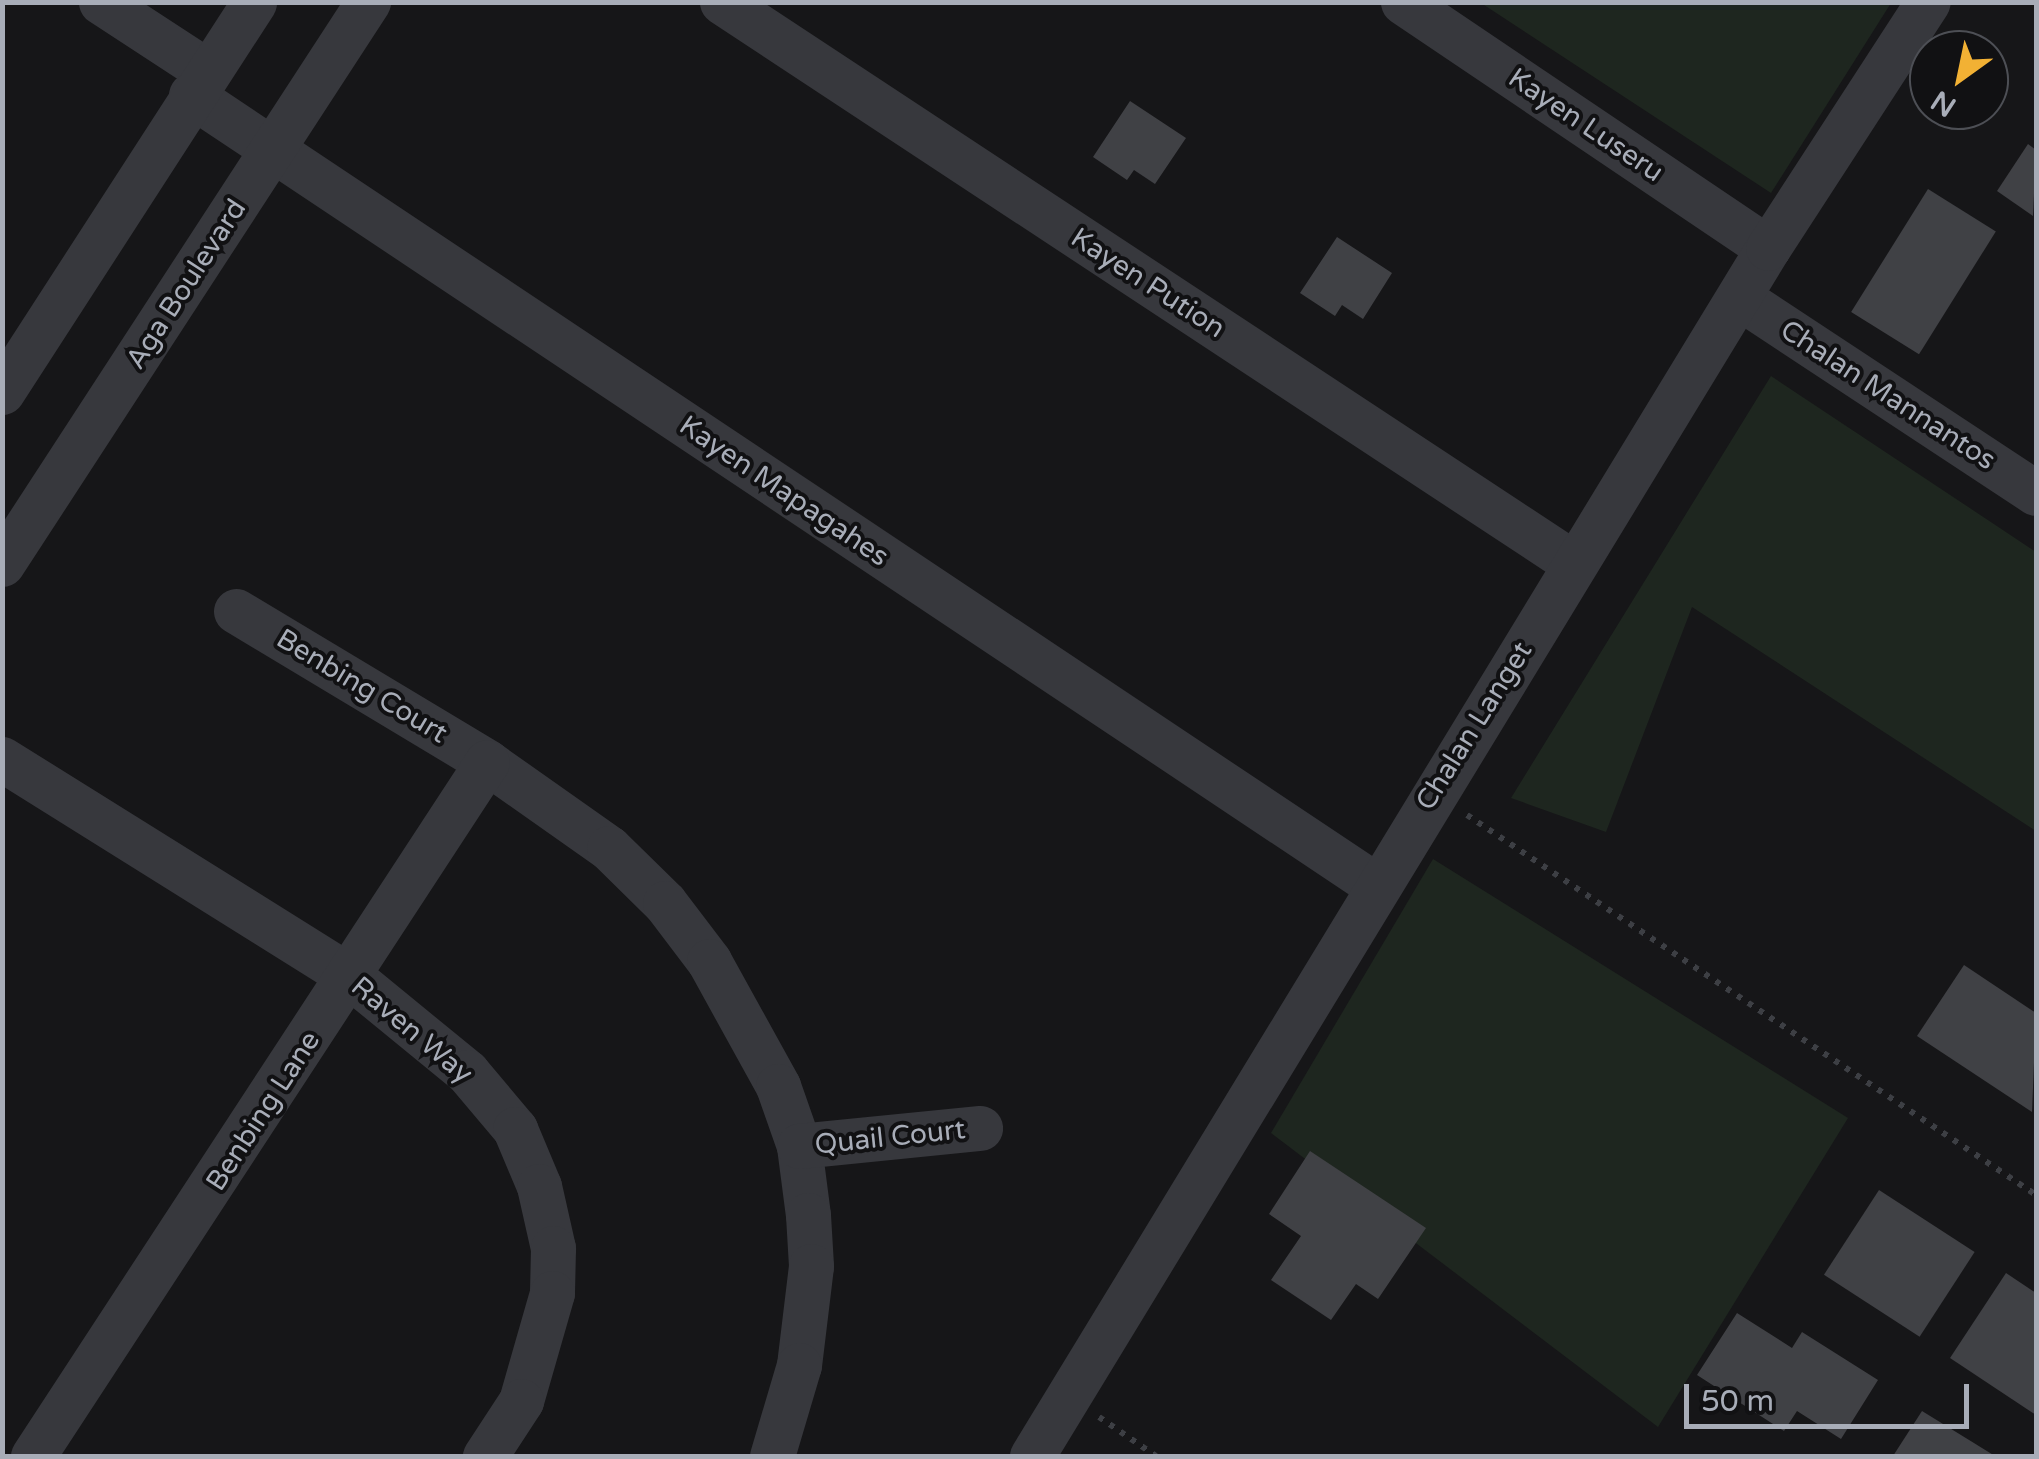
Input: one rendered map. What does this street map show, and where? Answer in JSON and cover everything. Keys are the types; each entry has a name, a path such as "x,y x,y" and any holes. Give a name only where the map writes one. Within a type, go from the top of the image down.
{"street":[{"name":"Kayen Mapagahes","path":"101,2 273,150 1377,886"},
{"path":"2,392 254,2"},
{"name":"Aga Boulevard","path":"2,564 368,2"},
{"name":"Kayen Pution","path":"722,2 1574,564"},
{"name":"Kayen Luseru","path":"1403,2 1768,248"},
{"name":"Chalan Langet","path":"1032,1456 1433,792 1768,248 1928,2"},
{"name":"Chalan Mannantos","path":"1740,298 2036,492"},
{"name":"Benbing Court","path":"236,612 487,762 609,848 665,903 708,960 778,1086 799,1146 811,1266 799,1365 772,1456"},
{"name":"Raven Way","path":"2,760 351,977 467,1072 515,1129 539,1186 553,1248 552,1293 521,1401 485,1456"},
{"name":"Benbing Lane","path":"34,1456 351,977 487,762"},
{"name":"Quail Court","path":"799,1146 980,1128"}],"path":[{"path":"1433,792 2036,1195"},
{"path":"1069,1396 1156,1456"}],"shaded area":[{"path":"1481,3 1891,3 1771,193"},
{"path":"1771,376 2036,552 2036,831 1692,607 1606,832 1511,798"},
{"path":"1433,859 1848,1118 1658,1427 1271,1133"}],"building":[{"path":"1130,101 1186,138 1155,184 1134,170 1127,180 1093,157"},
{"path":"2028,144 2036,150 2033,216 1997,191"},
{"path":"1928,189 1996,231 1919,354 1851,312"},
{"path":"1337,237 1392,273 1363,319 1342,305 1335,316 1300,293"},
{"path":"1964,965 2036,1013 2032,1112 1917,1036"},
{"path":"1310,1151 1426,1228 1378,1299 1356,1284 1331,1320 1271,1280 1301,1236 1269,1214"},
{"path":"1879,1190 1975,1252 1920,1337 1824,1275"},
{"path":"2006,1273 2036,1293 2036,1415 1950,1358"},
{"path":"1737,1313 1792,1348 1802,1332 1878,1380 1841,1439 1797,1411 1784,1431 1697,1375"},
{"path":"1922,1411 1995,1456 1893,1456"}]}
